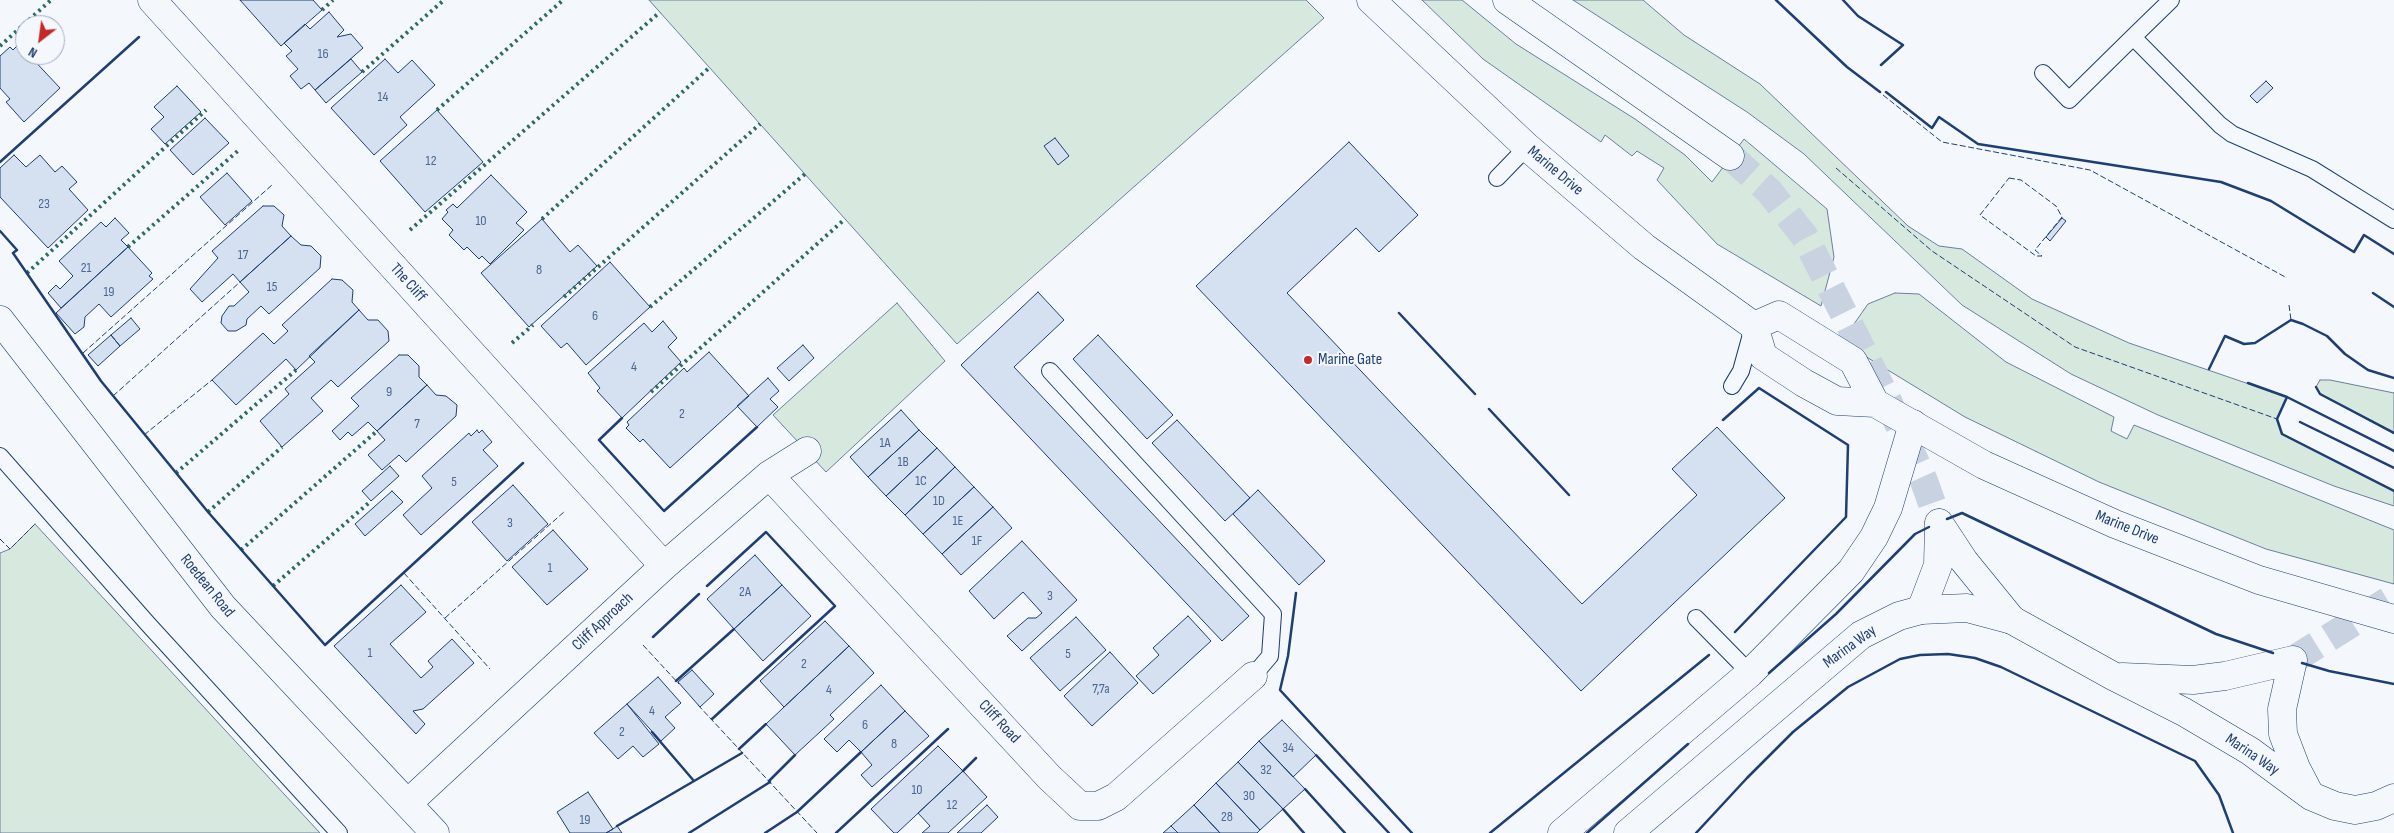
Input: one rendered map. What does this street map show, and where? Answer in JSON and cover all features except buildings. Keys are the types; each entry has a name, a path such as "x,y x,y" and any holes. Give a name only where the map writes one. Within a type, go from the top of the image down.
{"street":[{"name":"The Cliff","path":"152,0 664,566"},
{"name":"Marine Drive","path":"1371,0 1527,147 1644,246 1754,326 1763,356 1804,384 1837,401 1875,403 1984,465 2115,524 2259,580 2394,619"},
{"path":"1507,0 1730,156"},
{"path":"1754,326 1779,315 1853,361 1875,403"},
{"name":"Roedean Road","path":"0,320 223,607 435,833"},
{"path":"1562,833 1750,673 1851,571 1874,537 1888,508 1913,424"},
{"name":"Cliff Approach","path":"408,803 664,566 769,476 807,451"},
{"name":"Cliff Road","path":"769,476 1049,776 1080,806 1098,806 1116,797 1253,676"},
{"path":"1921,610 1938,565 1939,523 1964,561 2012,620"},
{"name":"Marina Way","path":"1628,833 1861,635 1899,616 1921,610 1966,608 2012,620 2113,676 2184,712 2250,750 2311,796 2335,806 2355,810 2376,806 2394,798"},
{"name":"Marina Way","path":"2113,676 2193,680 2225,676 2293,660 2282,709 2283,734 2296,768 2311,796"}],"lane":[{"path":"2043,73 2069,100 2171,0"},
{"path":"2133,37 2220,126 2232,134 2312,169 2394,220"},
{"path":"1498,178 1527,147"},
{"path":"1732,386 1741,371 1754,326"},
{"path":"1050,371 1274,614 1270,656 1253,676"},
{"path":"0,456 148,624 339,833"},
{"path":"1696,618 1750,673"}],"shaded area":[{"path":"649,0 1306,0 1324,18 957,344"},
{"path":"1422,0 1462,0 1516,44 1635,119 1685,155 1712,182 1744,139 1827,209 1834,257 1821,306 1717,244 1657,180 1664,168 1637,151 1632,156 1605,135 1601,142 1483,59"},
{"path":"1573,0 1643,0 1684,35 1760,84 1908,226 1939,246 1962,249 2032,299 2129,343 2287,397 2277,419 2282,434 2394,491 2394,506 2334,486 2158,415 2071,374 1962,305 1804,154 1747,112"},
{"path":"1895,293 1919,294 2006,362 2114,417 2111,431 2127,439 2134,425 2394,530 2394,584 2266,549 2099,482 1965,417 1850,347 1849,331 1868,304"},
{"path":"897,303 945,361 826,472 773,415"},
{"path":"2320,380 2330,380 2394,393 2394,434 2320,394 2316,387"},
{"path":"35,524 320,833 0,833 0,553 10,549"}],"tunnel":[{"path":"1730,156 1769,191 1805,237 1888,401 1924,481 1939,523"},
{"path":"2293,660 2394,597"}],"hedge":[{"path":"0,46 51,0"},
{"path":"322,10 333,0"},
{"path":"362,72 444,0"},
{"path":"437,110 563,0"},
{"path":"410,230 660,12"},
{"path":"542,219 709,68"},
{"path":"27,273 206,110"},
{"path":"564,297 760,124"},
{"path":"128,247 240,149"},
{"path":"650,307 805,174"},
{"path":"651,392 845,219"},
{"path":"512,343 533,325"},
{"path":"176,473 296,370"},
{"path":"241,550 377,431"},
{"path":"208,512 282,447"},
{"path":"273,586 371,501"}],"fence":[{"path":"1883,95 1942,142 2090,170 2287,278"},
{"path":"1836,168 1932,251 2075,347 2277,419"},
{"path":"2009,178 2021,180 2056,206 2062,217 2035,250 2042,256 2036,256 1980,215 2009,178"},
{"path":"83,353 272,185"},
{"path":"113,396 240,282"},
{"path":"2289,305 2291,320"},
{"path":"144,435 212,380"},
{"path":"445,618 565,511"},
{"path":"0,539 10,549 35,524"},
{"path":"404,573 490,669"},
{"path":"643,645 679,684"},
{"path":"698,705 817,833"}],"wall":[{"path":"1776,0 1847,67 1880,92"},
{"path":"1843,0 1858,16 1903,45 1881,65"},
{"path":"0,162 139,37"},
{"path":"1886,92 1932,128 1939,117 1978,144 2221,182 2271,201 2354,252 2364,235 2394,254"},
{"path":"0,231 17,250 13,253 101,381 208,512 325,645 523,463"},
{"path":"2373,293 2394,307"},
{"path":"1399,313 1475,394"},
{"path":"2209,369 2225,336 2244,344 2255,343 2291,320 2327,336 2345,354 2368,370 2394,378"},
{"path":"2248,383 2287,397 2394,451"},
{"path":"2316,387 2320,394 2394,433"},
{"path":"1723,420 1759,388 1848,445 1846,517 1735,632"},
{"path":"2287,397 2277,419 2282,434 2394,491"},
{"path":"1489,409 1569,495"},
{"path":"622,418 599,440 664,511 757,427"},
{"path":"2300,422 2394,468"},
{"path":"1947,519 1962,513 2216,634 2273,653"},
{"path":"1769,673 1836,614 1915,534 1929,527"},
{"path":"707,586 766,532 835,606 712,719"},
{"path":"1296,593 1288,656 1280,690 1412,833"},
{"path":"653,637 699,594"},
{"path":"676,681 734,629"},
{"path":"1696,833 1793,732 1848,687 1900,659 1920,655 1948,654 1975,658 2001,667 2195,761 2219,795 2233,833"},
{"path":"1490,833 1709,655"},
{"path":"2302,663 2329,671 2394,684"},
{"path":"739,749 766,724"},
{"path":"836,833 948,729"},
{"path":"652,732 694,781"},
{"path":"1587,833 1688,744"},
{"path":"765,833 797,812 861,752"},
{"path":"617,826 742,753"},
{"path":"769,781 795,755"},
{"path":"1316,755 1389,833"},
{"path":"963,771 976,758"},
{"path":"689,833 770,782"},
{"path":"1305,789 1345,833"},
{"path":"1283,809 1304,833"}],"place":[{"name":"Marine Gate","path":"1308,360"}]}
